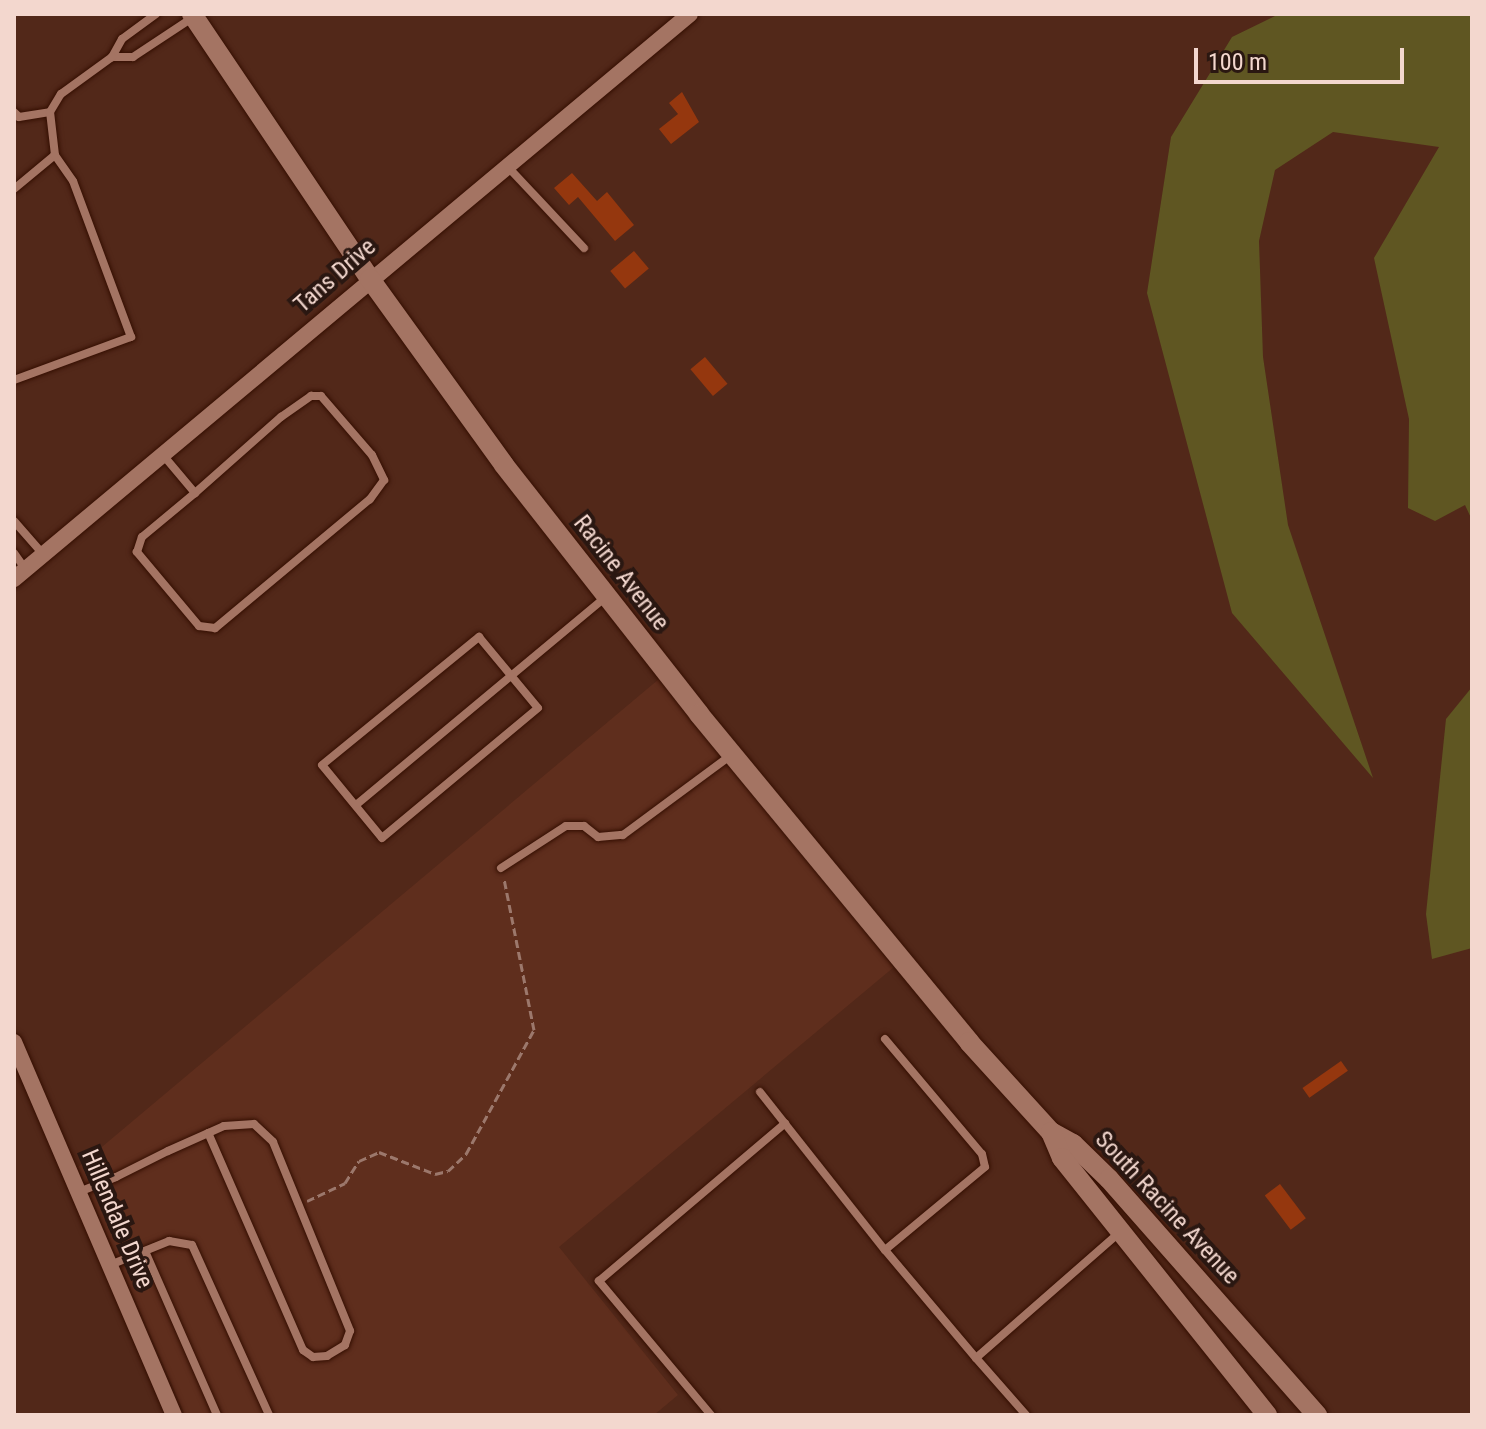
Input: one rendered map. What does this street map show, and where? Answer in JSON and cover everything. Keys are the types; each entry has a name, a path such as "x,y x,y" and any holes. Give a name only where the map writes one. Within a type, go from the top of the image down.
{"main road":[{"name":"Racine Avenue","path":"193,15 370,279 606,597 888,946 1051,1132"},
{"name":"South Racine Avenue","path":"1051,1132 1062,1158 1267,1415"},
{"name":"South Racine Avenue","path":"1051,1132 1073,1144 1109,1179 1317,1415"}],"street":[{"name":"Tans Drive","path":"20,574 505,164 690,14"},
{"name":"Hillendale Drive","path":"14,1042 174,1415"}],"lane":[{"path":"14,380 131,337 73,181 55,155 50,112 71,84 112,57 122,39 156,14"},
{"path":"112,57 133,57 193,15"},
{"path":"14,112 19,117 50,112"},
{"path":"14,189 55,155"},
{"path":"505,164 584,248"},
{"path":"311,396 332,403 377,463 384,480 370,499 215,628 199,626 136,545 195,493 311,396"},
{"path":"162,454 195,493"},
{"path":"14,521 43,554"},
{"path":"14,553 20,574"},
{"path":"356,805 606,597"},
{"path":"479,637 538,708 382,838 356,805 322,765 479,637"},
{"path":"501,868 566,826 584,826 598,837 623,835 732,755"},
{"path":"885,1039 982,1154 985,1167 885,1250"},
{"path":"760,1092 885,1250 1026,1415"},
{"path":"711,1415 599,1281 785,1123"},
{"path":"79,1192 208,1133 224,1126 262,1128 273,1142 350,1331 345,1345 327,1356 313,1357 296,1338 208,1133"},
{"path":"976,1358 1120,1232"},
{"path":"110,1265 181,1241 199,1254 269,1415"},
{"path":"145,1251 217,1415"}],"path":[{"path":"298,1205 345,1183 359,1161 372,1154 392,1153 435,1174 448,1171 466,1154 534,1030 501,868"}],"shaded area":[{"path":"1279,14 1472,14 1472,520 1465,505 1435,521 1408,508 1409,419 1374,258 1439,147 1333,132 1275,170 1259,241 1263,357 1288,525 1373,778 1232,613 1147,293 1171,137 1232,37"},
{"path":"659,679 894,967 559,1247 678,1395 654,1415 185,1415 78,1167"},
{"path":"1472,687 1472,948 1432,959 1426,914 1446,719"}],"building":[{"path":"682,92 699,122 671,144 659,129 678,114 669,103"},
{"path":"572,173 597,201 607,192 634,225 615,241 578,197 569,205 554,188"},
{"path":"634,251 649,269 625,289 610,271"},
{"path":"705,357 727,384 713,396 690,369"},
{"path":"1341,1061 1348,1071 1309,1098 1302,1088"},
{"path":"1280,1184 1306,1218 1291,1230 1265,1195"}]}
